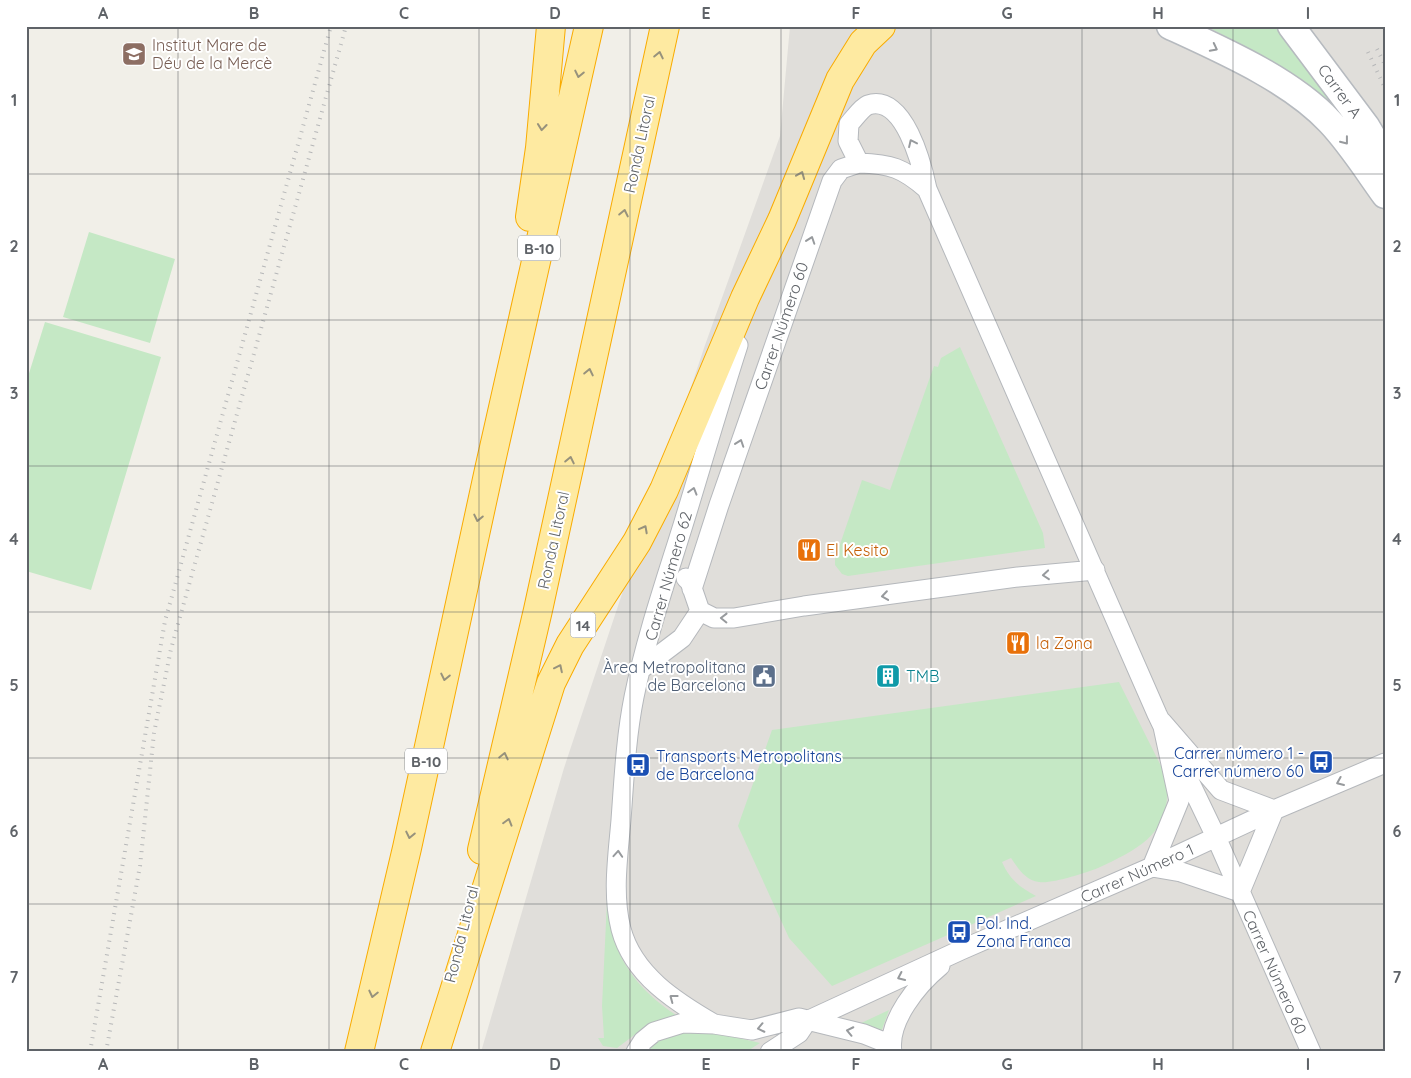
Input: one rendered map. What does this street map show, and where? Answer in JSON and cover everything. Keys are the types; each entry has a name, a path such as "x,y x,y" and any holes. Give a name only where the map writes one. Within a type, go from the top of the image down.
{"highway":[{"path":"489,470 537,165 551,26"},
{"name":"B-10","path":"359,1052 411,829 489,470 589,26"},
{"name":"Ronda Litoral","path":"431,1052 481,855 538,610 665,26"},
{"path":"782,220 840,80 864,43 881,26"},
{"name":"14","path":"435,1052 551,683 570,645 636,542 664,490 745,298 782,220"}],"main road":[{"path":"1170,26 1271,77 1310,104 1330,122 1385,194"},
{"name":"Carrer A","path":"1291,26 1360,118 1385,158"}],"street":[{"name":"Carrer Número 60","path":"859,163 848,141 849,124 867,106 889,106 900,116 922,166 927,189 1162,722 1216,837 1311,1052"},
{"name":"Carrer Número 60","path":"692,589 719,505 832,181 841,170 859,163 881,164 908,172 927,189"},
{"name":"Carrer Número 62","path":"714,1024 687,1008 646,974 635,959 622,931 617,876 626,762 634,697 669,569 739,342 782,220"},
{"path":"669,569 680,571 692,589 700,611 714,618 734,618 804,606 1018,577 1095,570"},
{"path":"641,668 682,638 700,611"},
{"name":"Carrer Número 60","path":"1162,722 1221,790 1274,810 1240,892"},
{"name":"Carrer Número 60","path":"1162,722 1179,801 1152,868 1180,872 1240,892"},
{"name":"Carrer Número 1","path":"807,1021 961,950 1152,868 1274,810 1385,763"},
{"path":"892,1050 891,1038 914,991 930,974 961,950"},
{"name":"Carrer Número 62","path":"636,1052 654,1032 668,1026 683,1023 714,1024 752,1030 799,1018 807,1021"},
{"path":"770,1052 799,1033 807,1021 864,1034 884,1042 892,1050"}],"shaded area":[{"path":"790,26 1385,26 1385,1052 481,1052 564,768 704,348 780,136"}],"green space":[{"path":"1206,26 1277,26 1349,121 1306,82 1279,65"},
{"path":"89,232 175,259 150,343 63,317"},
{"path":"45,322 161,357 91,590 26,571 26,383"},
{"path":"960,347 1043,533 1045,548 848,576 842,574 835,565 835,559 862,480 890,490 934,366 938,367 941,358"},
{"path":"1119,682 1165,774 1167,793 1165,810 1160,823 1152,834 1129,853 1114,861 1060,880 1034,881 1022,873 1011,858 1002,862 1008,874 1016,882 1036,896 832,986 789,938 738,826 772,730"},
{"path":"607,901 612,930 622,959 646,991 676,1015 645,1027 617,1048 603,1046 598,1038 604,1038 602,1006"},
{"path":"889,1010 880,1035 857,1025"},
{"path":"685,1030 713,1032 760,1043 746,1052 647,1052 659,1039"}],"railway":[{"path":"90,1052 165,621 331,26"},
{"path":"106,1052 140,866 154,733 171,649 346,26"},
{"path":"1377,49 1385,65"},
{"path":"1368,52 1385,88"}],"place":[{"name":"Institut Mare de Déu de la Mercè","path":"134,54"},
{"name":"El Kesito","path":"809,550"},
{"name":"la Zona","path":"1018,643"},
{"name":"Àrea Metropolitana de Barcelona","path":"764,676"},
{"name":"TMB","path":"888,676"},
{"name":"Carrer número 1 - Carrer número 60","path":"1321,762"},
{"name":"Transports Metropolitans de Barcelona","path":"638,765"},
{"name":"Pol. Ind. Zona Franca","path":"959,932"}]}
